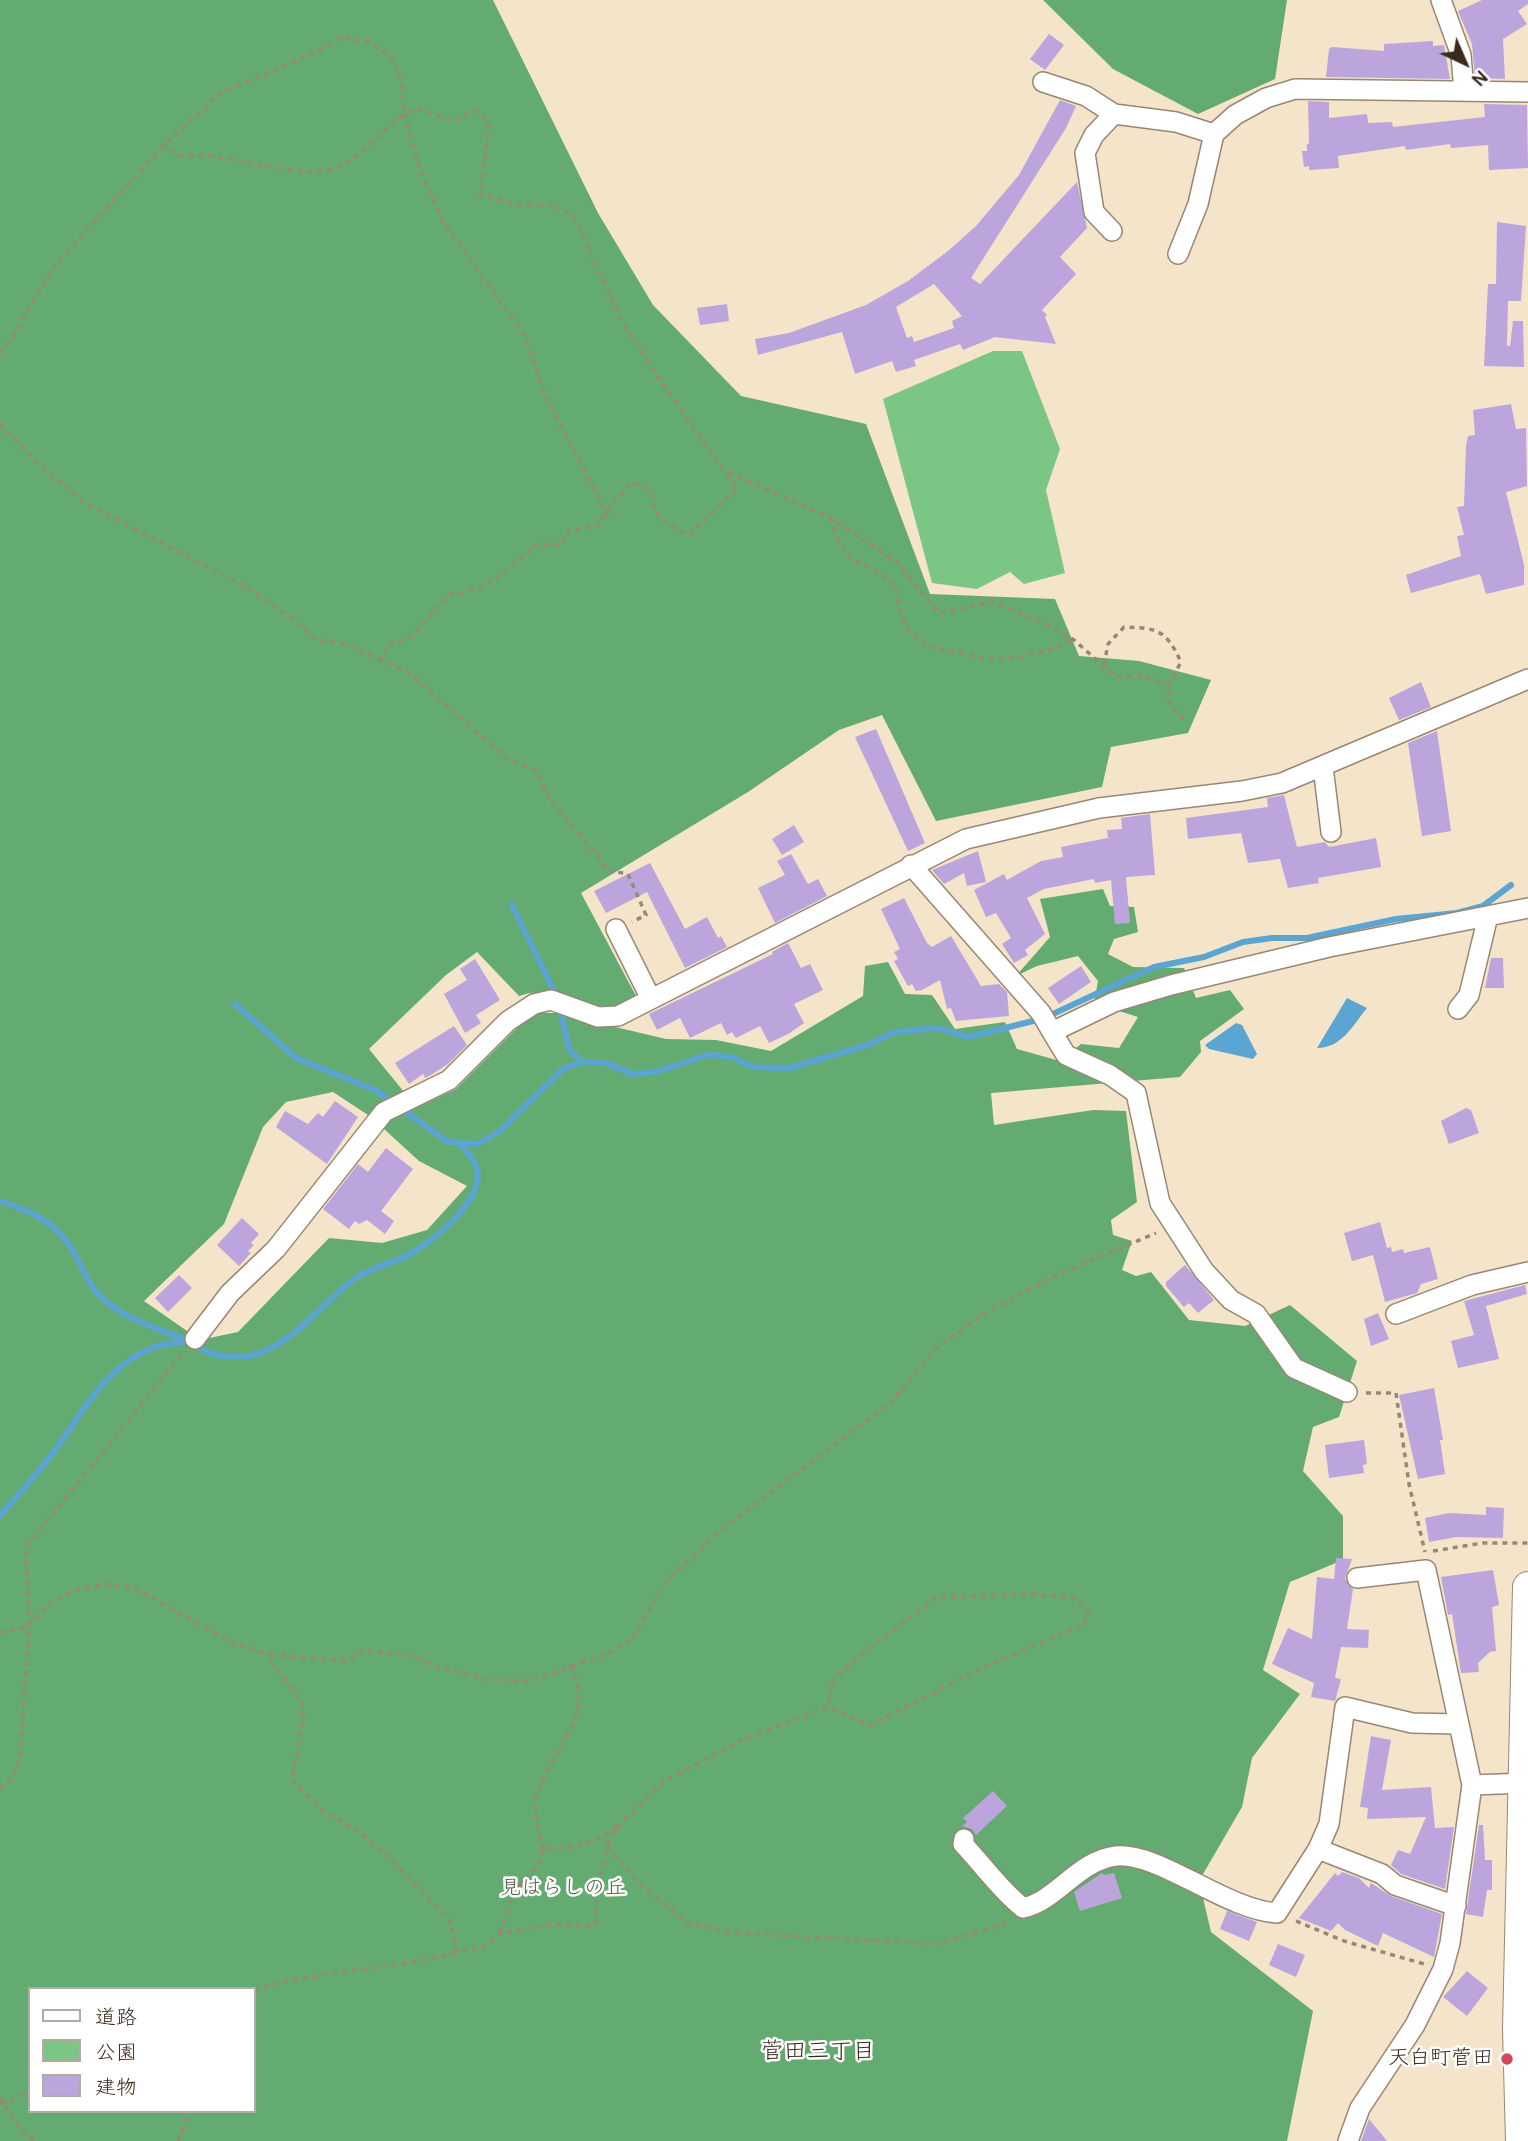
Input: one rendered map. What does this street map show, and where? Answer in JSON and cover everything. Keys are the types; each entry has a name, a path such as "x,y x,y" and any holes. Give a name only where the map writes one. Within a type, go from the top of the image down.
{"main road":[{"path":"1521,2141 1518,2029 1526,1783 1528,1587"}],"street":[{"path":"1441,0 1461,55 1464,91"},
{"path":"1043,82 1086,96 1114,114 1176,122 1214,134"},
{"path":"1178,254 1198,205 1214,134 1236,115 1266,97 1295,89 1528,92"},
{"path":"1112,232 1094,212 1085,153 1094,135 1114,114"},
{"path":"195,1339 230,1293 276,1249 384,1112 449,1080 508,1021 534,1003 551,1000 598,1017 618,1016 911,865 967,839 1004,828 1099,808 1242,791 1282,783 1528,679"},
{"path":"1323,767 1331,832"},
{"path":"911,865 1041,1013 1066,1055 1110,1075 1136,1093 1160,1203 1172,1226 1204,1271 1231,1300 1256,1314 1294,1368 1348,1392"},
{"path":"1052,1032 1114,1002 1171,985 1329,947 1528,908"},
{"path":"1458,1009 1469,995 1488,916"},
{"path":"616,929 651,999"},
{"path":"1396,1314 1472,1285 1528,1272"},
{"path":"1349,2141 1360,2108 1415,2025 1443,1969 1456,1906 1472,1785 1426,1570 1357,1578"},
{"path":"964,1839 963,1844 991,1873 1004,1893 1023,1908 1043,1902 1069,1878 1091,1865 1113,1856 1132,1856 1206,1890 1265,1912 1277,1913 1318,1849 1329,1824 1345,1707 1412,1723 1457,1724"},
{"path":"1472,1785 1526,1783"},
{"path":"1318,1849 1382,1874 1395,1885 1456,1906"}],"path":[{"path":"0,353 13,337 51,270 164,145 221,93 314,53 342,37 368,42 392,58 402,83 404,112 419,167 443,221 525,335 545,396 608,515"},
{"path":"164,145 179,156 194,154 284,171 329,170 360,157 404,112 419,110 454,121 474,111 482,115 489,127 480,194 521,206 554,205 574,217 623,323 696,433 737,488 688,535 671,526 656,511 654,496 643,485 632,484 614,501 608,515 597,526 569,531 560,545 537,544 498,578 479,584 463,595 450,594 410,638 392,643 379,659"},
{"path":"0,424 44,469 85,503 250,589 291,618 316,640 345,644 408,673 509,760 537,771 550,800 598,856 606,870 628,874 646,915 616,929"},
{"path":"726,471 831,518 897,562 938,613 993,602 1046,624 1074,640 1116,677 1139,674 1169,684"},
{"path":"831,518 837,539 853,559 869,566 892,584 897,604 909,630 933,650 988,660 1026,658 1074,640"},
{"path":"1104,665 1108,644 1124,627 1154,628 1170,639 1181,662 1169,684 1168,701 1185,721"},
{"path":"0,1632 29,1626 48,1604 76,1590 107,1584 133,1587 231,1642 271,1655 347,1661 364,1650 414,1657 438,1667 485,1679 530,1681 611,1652 632,1639 667,1580 772,1488 891,1402 935,1349 984,1314 1052,1277 1172,1226"},
{"path":"0,1789 14,1776 20,1757 29,1626 26,1547 195,1339"},
{"path":"1348,1392 1396,1394 1409,1485 1425,1552 1483,1543 1528,1543"},
{"path":"542,1849 578,1847 599,1840 617,1827 666,1780 742,1740 828,1707 870,1725 986,1666 1069,1634 1084,1625 1088,1612 1075,1598 1030,1594 935,1598 852,1662 832,1682 828,1707"},
{"path":"271,1655 270,1662 303,1704 304,1719 295,1753 292,1780 323,1811 360,1832 389,1857 450,1921 457,1952"},
{"path":"256,1989 284,1981 431,1960 485,1947 500,1934 514,1894 540,1862 542,1849 535,1798 581,1706 580,1683 570,1666"},
{"path":"500,1934 554,1924 595,1926 599,1880 607,1846 617,1827"},
{"path":"607,1846 638,1882 688,1923 735,1933 937,1944 1002,1925 1023,1908"},
{"path":"1277,1913 1344,1941 1443,1969"},
{"path":"28,2092 1,2101 25,2135 36,2141"},
{"path":"178,2141 189,2113"}],"green space":[{"name":"見はらしの丘","path":"0,0 493,0 598,213 653,305 741,396 866,424 930,594 1055,599 1079,656 1139,661 1211,680 1188,733 1111,747 1102,787 936,821 882,715 839,730 748,792 581,893 636,996 611,1007 599,1007 543,993 519,996 477,952 446,975 369,1049 404,1092 383,1102 368,1115 333,1092 286,1102 263,1127 224,1224 144,1301 200,1340 238,1332 329,1238 382,1243 427,1230 467,1186 419,1161 383,1128 392,1119 456,1089 525,1020 536,1013 556,1013 666,1039 716,1040 771,1051 863,996 865,966 888,962 905,994 932,995 955,1029 1005,1022 1017,1049 1060,1061 1081,1044 1119,1048 1138,1017 1094,1003 1098,981 1078,956 1037,966 1016,976 1050,937 1040,899 1103,889 1110,906 1134,907 1138,932 1114,939 1108,954 1133,967 1184,968 1196,998 1230,990 1244,1009 1200,1041 1201,1052 1180,1077 991,1093 994,1125 1093,1110 1126,1111 1137,1202 1111,1220 1113,1235 1132,1241 1122,1270 1136,1276 1151,1272 1189,1320 1245,1326 1290,1305 1357,1361 1339,1417 1313,1427 1303,1471 1343,1516 1343,1560 1290,1582 1263,1670 1300,1694 1252,1758 1242,1807 1199,1881 1211,1932 1313,2011 1287,2141 0,2141"},
{"path":"1043,0 1287,0 1275,79 1198,114 1113,69"},
{"path":"993,351 1022,351 1060,449 1046,490 1065,573 1024,584 1010,572 977,589 932,583 883,399"}],"water":[{"path":"1347,998 1367,1008 1340,1040 1317,1048"},
{"path":"1236,1023 1242,1025 1257,1054 1253,1059 1209,1049 1205,1045"}],"building":[{"path":"1482,0 1528,0 1528,4 1518,11 1527,24 1503,39 1505,79 1475,78 1472,44 1458,11"},
{"path":"1049,34 1064,45 1045,70 1030,59"},
{"path":"1433,41 1433,46 1444,45 1450,79 1326,77 1329,49 1332,47 1384,51 1384,44"},
{"path":"1060,100 1076,106 1066,128 971,278 980,284 1077,182 1087,228 1060,257 1076,274 1042,310 1047,315 1045,317 1056,344 995,337 963,350 960,344 914,360 916,366 896,372 892,361 855,374 842,332 758,355 755,339 789,333 866,305 908,281 976,226 1019,175","holes":["934,284 962,316 952,321 954,328 914,342 912,336 907,338 896,307"]},
{"path":"1308,101 1329,102 1329,118 1367,114 1368,123 1392,122 1393,127 1485,117 1484,104 1527,105 1528,168 1489,170 1488,145 1451,148 1450,144 1406,150 1405,146 1338,156 1339,168 1309,170 1309,166 1304,167 1302,151 1307,151 1309,144"},
{"path":"1497,222 1526,226 1521,301 1508,301 1507,346 1510,346 1513,321 1523,321 1524,367 1484,366 1488,284 1496,284"},
{"path":"727,304 729,321 700,325 697,308"},
{"path":"1511,404 1516,429 1526,428 1527,486 1506,492 1524,565 1524,585 1486,594 1480,574 1411,593 1406,575 1461,556 1457,536 1464,535 1457,507 1464,506 1466,445 1468,436 1475,435 1473,410"},
{"path":"1421,682 1431,707 1399,720 1389,698"},
{"path":"876,729 925,843 908,851 855,737"},
{"path":"1437,731 1451,831 1422,836 1408,743"},
{"path":"1284,795 1297,847 1325,842 1329,847 1376,838 1381,867 1318,878 1319,883 1288,888 1280,859 1248,863 1241,833 1188,839 1186,818 1268,807 1267,798"},
{"path":"1150,814 1155,875 1126,877 1130,923 1115,924 1111,880 1095,883 1094,879 1044,889 1027,898 1045,934 1025,950 1028,955 1014,963 1002,944 1011,938 996,913 986,917 974,890 1004,874 1007,880 1041,861 1063,857 1061,847 1108,838 1107,830 1122,829 1121,818"},
{"path":"794,825 804,842 782,855 772,839"},
{"path":"978,851 986,882 967,886 964,873 944,884 932,870"},
{"path":"791,854 808,884 818,879 827,896 775,923 758,888 785,875 777,861"},
{"path":"650,863 685,929 707,917 718,938 721,936 727,947 685,968 647,892 606,913 594,891"},
{"path":"904,898 927,943 932,947 951,936 981,986 999,984 1007,992 1009,1016 956,1021 951,1008 947,1009 940,980 922,990 916,991 912,984 908,986 894,961 898,959 894,952 900,949 881,909"},
{"path":"788,943 801,968 810,964 823,990 794,1004 804,1023 788,1034 769,1043 760,1026 736,1038 732,1032 727,1035 721,1023 690,1038 680,1018 657,1030 649,1014 773,954 772,952"},
{"path":"1491,958 1503,958 1504,988 1485,988"},
{"path":"475,959 500,1000 476,1015 481,1023 465,1033 444,994 467,980 460,969"},
{"path":"1081,966 1091,982 1059,1004 1048,988"},
{"path":"454,1026 467,1045 448,1064 425,1078 423,1074 409,1084 395,1063"},
{"path":"335,1101 358,1117 327,1164 276,1127 285,1111 308,1124 318,1113 323,1117"},
{"path":"1466,1108 1471,1110 1479,1133 1449,1144 1441,1121"},
{"path":"386,1148 413,1169 381,1211 394,1221 385,1234 367,1220 359,1224 355,1221 349,1229 323,1209 358,1164 368,1172"},
{"path":"242,1218 259,1234 251,1243 254,1245 248,1251 251,1253 239,1266 217,1245"},
{"path":"1380,1222 1387,1248 1391,1247 1392,1252 1403,1249 1404,1253 1430,1247 1438,1279 1421,1284 1417,1293 1385,1302 1373,1255 1352,1261 1344,1233"},
{"path":"1185,1265 1214,1300 1198,1313 1189,1303 1184,1307 1166,1286 1166,1282"},
{"path":"179,1275 192,1288 168,1312 155,1298"},
{"path":"1525,1285 1527,1294 1486,1306 1499,1359 1458,1368 1451,1341 1474,1335 1464,1301"},
{"path":"1378,1313 1389,1339 1371,1346 1364,1319"},
{"path":"1434,1388 1443,1440 1440,1440 1445,1474 1418,1479 1399,1395"},
{"path":"1364,1440 1367,1464 1363,1465 1364,1473 1329,1478 1325,1445"},
{"path":"1486,1507 1504,1508 1503,1538 1456,1537 1429,1542 1425,1518 1449,1513 1486,1515"},
{"path":"1336,1558 1352,1559 1345,1579 1353,1589 1347,1629 1369,1630 1368,1648 1341,1647 1335,1678 1341,1679 1335,1701 1311,1697 1314,1683 1272,1664 1288,1628 1312,1639 1317,1577 1334,1579"},
{"path":"1493,1570 1499,1605 1492,1607 1496,1651 1490,1652 1478,1663 1479,1672 1461,1673 1452,1614 1448,1615 1441,1577"},
{"path":"1371,1736 1391,1740 1382,1790 1431,1787 1435,1828 1454,1827 1445,1889 1401,1874 1391,1865 1398,1850 1410,1854 1426,1817 1367,1819 1368,1808 1360,1807"},
{"path":"993,1791 1007,1806 976,1835 972,1829 962,1826 967,1822 963,1818"},
{"path":"1479,1825 1483,1825 1485,1860 1492,1860 1492,1890 1487,1890 1483,1917 1466,1914"},
{"path":"1342,1872 1359,1878 1369,1888 1371,1883 1391,1896 1442,1914 1434,1957 1383,1933 1378,1946 1345,1930 1338,1923 1331,1931 1299,1918 1335,1873 1338,1876"},
{"path":"1102,1873 1114,1873 1122,1898 1080,1911 1074,1892"},
{"path":"1227,1911 1257,1922 1249,1941 1220,1929"},
{"path":"1278,1944 1305,1955 1296,1977 1269,1965"},
{"path":"1467,1971 1488,1988 1467,2016 1443,1997"},
{"path":"1369,2119 1387,2141 1361,2141"}],"waterway":[{"path":"1055,1013 1154,967 1204,957 1243,942 1272,938 1307,938 1396,919 1457,913 1483,906 1511,885"},
{"path":"512,905 557,997"},
{"path":"235,1004 296,1058 375,1090 448,1142 478,1144 500,1131 564,1068 582,1062 603,1062 633,1074 656,1072 707,1055 731,1057 753,1067 789,1068 868,1045 895,1032 937,1028 969,1037 1037,1020"},
{"path":"560,1008 569,1049 582,1062"},
{"path":"3,1202 23,1209 51,1225 66,1240 94,1289 117,1310 207,1352 232,1357 253,1355 289,1337 353,1280 417,1250 455,1218 474,1192 477,1179 475,1163 460,1144"},
{"path":"0,1516 42,1467 108,1379 124,1364 142,1353 162,1345 185,1342"}],"place":[{"name":"天白町菅田","path":"1507,2059"}],"district":[{"name":"菅田三丁目","path":"818,2052"}]}
